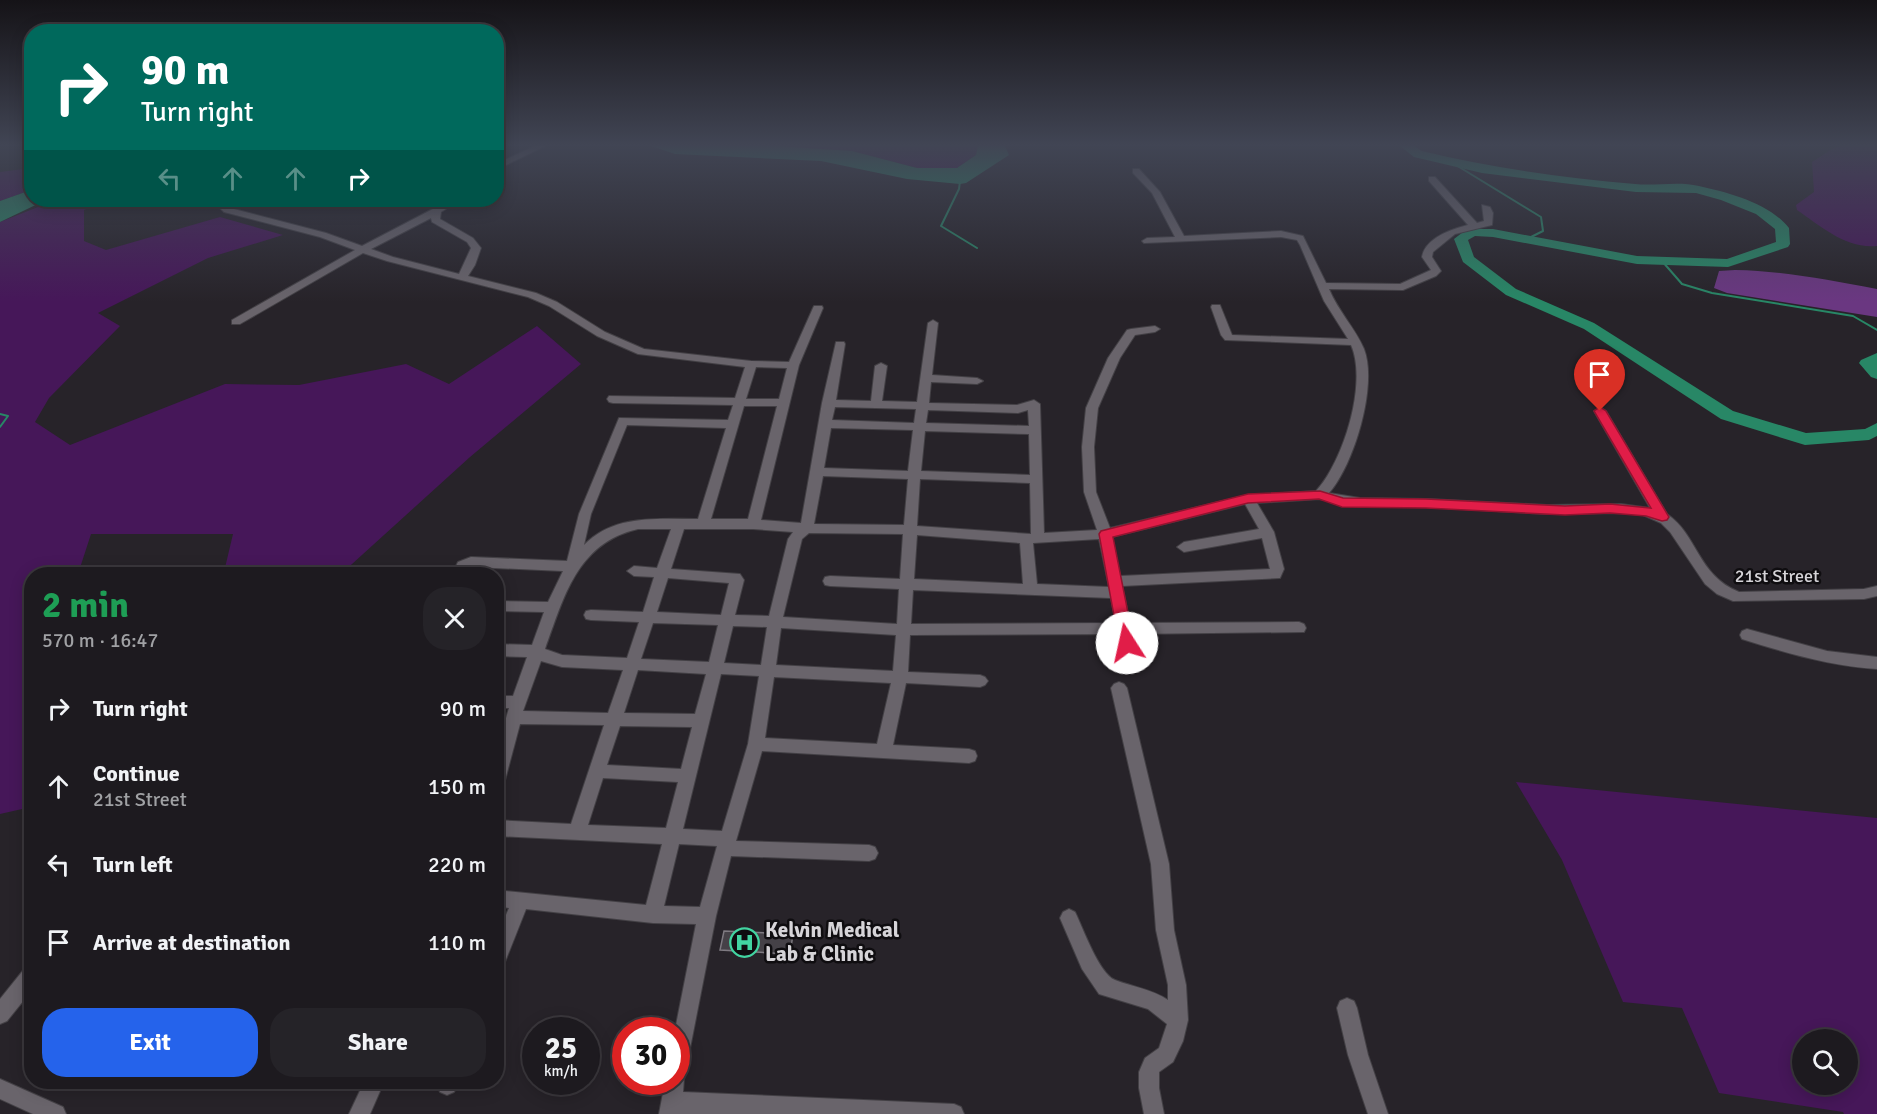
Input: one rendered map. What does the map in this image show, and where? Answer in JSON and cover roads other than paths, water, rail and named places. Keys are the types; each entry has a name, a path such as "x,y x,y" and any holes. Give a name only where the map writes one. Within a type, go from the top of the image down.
{"street":[{"path":"1158,198 1181,240"},
{"path":"1451,198 1475,226"},
{"path":"224,207 227,210 323,235 390,258 543,299 602,334 642,352 793,365"},
{"path":"236,322 363,249 444,207"},
{"path":"1323,286 1403,287 1409,281 1426,279 1437,271 1427,257 1428,252 1452,232 1489,223 1485,207"},
{"path":"437,211 435,220 470,240 476,248 470,266 462,277"},
{"path":"1147,241 1294,235 1300,238 1310,252 1330,302 1356,342 1362,358 1364,379 1354,424 1335,475 1328,489 1320,495"},
{"path":"1216,307 1229,338 1356,342"},
{"path":"753,524 793,365 818,308"},
{"path":"884,749 900,676 915,475 933,323"},
{"path":"1125,636 1105,534 1090,492 1088,447 1092,408 1114,358 1131,332 1155,329"},
{"path":"807,528 840,344"},
{"path":"703,523 751,363"},
{"path":"876,405 881,366"},
{"path":"925,378 977,381"},
{"path":"613,399 784,403"},
{"path":"828,403 1018,409 1034,404 1035,479 1030,589"},
{"path":"1600,411 1662,517"},
{"path":"504,754 516,709 536,651 572,567 585,514 623,421 732,424"},
{"path":"825,424 1035,430"},
{"path":"816,472 1035,479"},
{"path":"572,567 592,544 617,529 638,524 753,524 807,528 912,530 1032,539 1105,534 1248,499 1320,495 1342,503 1426,503 1556,510 1610,509 1647,512 1662,517"},
{"path":"830,581 1030,589 1117,587 1275,574 1276,569 1267,532 1248,499"},
{"name":"21st Street","path":"1662,517 1671,525 1710,583 1724,594 1738,597 1864,594 1877,591"},
{"path":"577,831 679,523"},
{"path":"687,1017 707,916 756,744 775,622 795,539 799,532 807,528"},
{"path":"1184,547 1267,532"},
{"path":"462,567 471,562 572,567"},
{"path":"634,571 735,578 736,585 717,668 653,914"},
{"path":"504,606 553,607"},
{"path":"591,615 775,622 903,630 1125,636 1299,628"},
{"path":"1748,635 1817,657 1846,662 1877,663"},
{"path":"504,650 536,651 546,657 562,661 980,681"},
{"path":"1119,688 1160,864 1165,930 1177,985 1178,1020 1173,1041 1166,1055 1155,1060 1149,1067 1154,1114"},
{"path":"504,705 516,709 614,719 703,721"},
{"path":"756,744 884,749 969,756"},
{"path":"597,771 688,776"},
{"path":"504,828 673,836 726,844 869,853"},
{"path":"504,899 653,914 707,916"},
{"path":"504,941 521,900"},
{"path":"1069,918 1089,963 1106,987 1153,1001 1178,1020"},
{"path":"0,1014 24,985"},
{"path":"1347,1008 1358,1055 1378,1114"},
{"path":"0,1089 56,1114"},
{"path":"360,1114 371,1089"},
{"path":"670,1108 954,1114"}],"waterway":[{"path":"955,198 941,226 977,248"},
{"path":"1510,198 1541,217 1543,231 1527,239"},
{"path":"1728,198 1761,211 1782,228 1783,244 1728,263 1637,260 1493,233 1472,232 1461,239 1468,259 1511,292 1589,326 1727,415 1805,439 1869,434 1877,428"},
{"path":"1662,261 1682,284 1712,293 1853,316 1877,330"},
{"path":"1877,358 1867,363 1877,374"},
{"path":"0,414 8,416 0,427"}],"place":[{"name":"Kelvin Medical Lab & Clinic","path":"744,942"}]}
